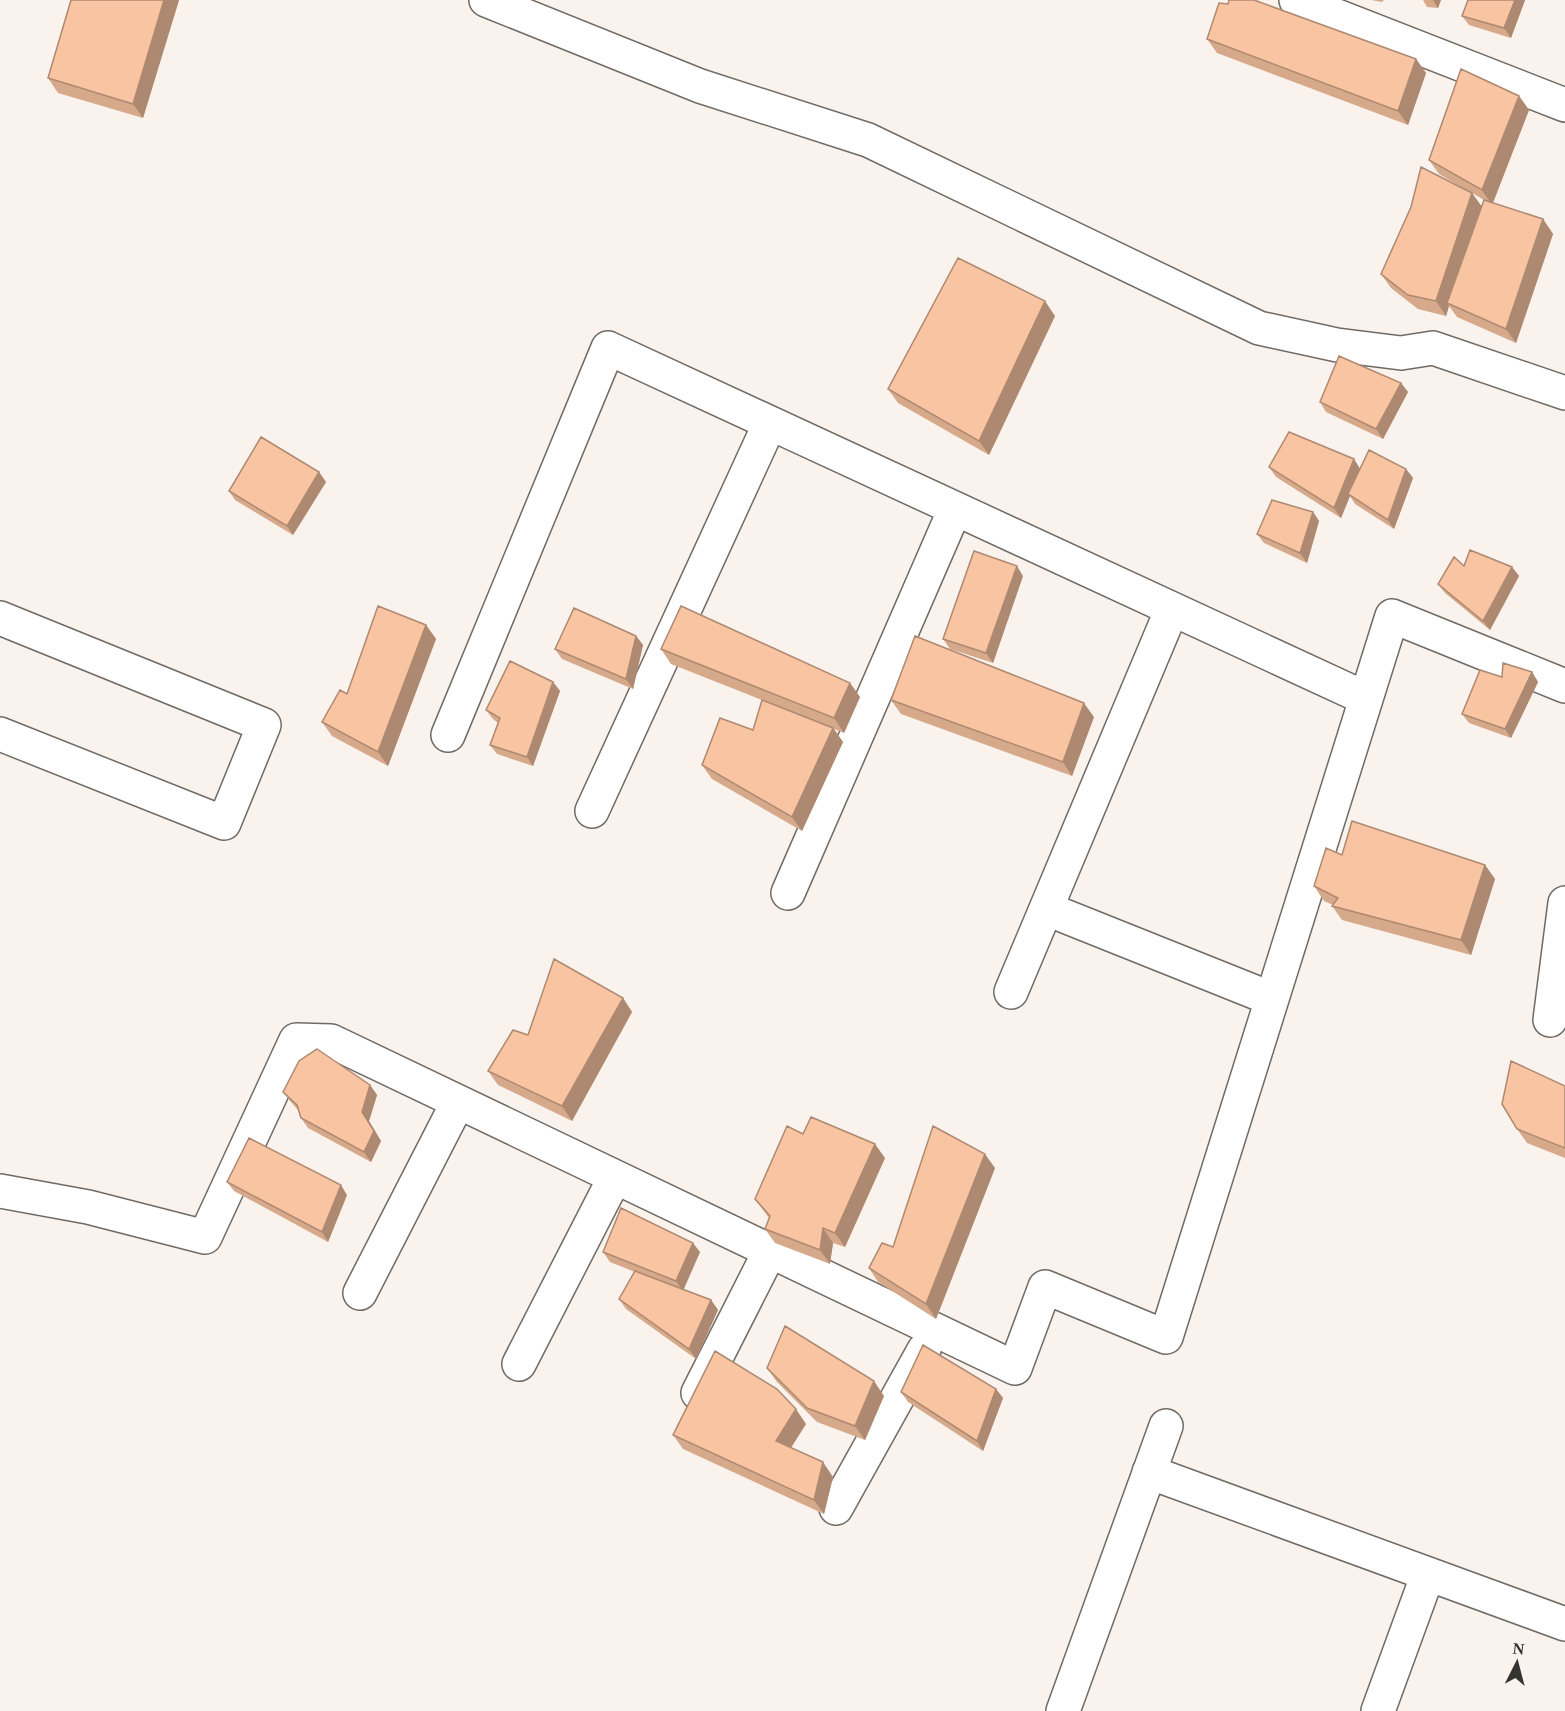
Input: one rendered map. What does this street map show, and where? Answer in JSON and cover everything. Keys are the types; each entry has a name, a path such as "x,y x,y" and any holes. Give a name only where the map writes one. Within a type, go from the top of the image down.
{"street":[{"path":"486,0 700,86 868,140 1259,328 1337,345 1391,352 1401,353 1433,348 1565,393"},
{"path":"1296,0 1565,105"},
{"path":"448,735 608,348 1365,698"},
{"path":"592,811 770,423"},
{"path":"788,893 955,508"},
{"path":"1011,992 1172,609"},
{"path":"0,1191 88,1207 205,1237 296,1040 331,1041 1015,1368 1045,1287 1166,1337 1392,616 1565,686"},
{"path":"0,618 264,725 224,823 0,734"},
{"path":"1550,1020 1565,903"},
{"path":"1047,909 1272,999"},
{"path":"360,1293 458,1102"},
{"path":"519,1364 615,1177"},
{"path":"687,1414 770,1251"},
{"path":"836,1508 936,1330"},
{"path":"1063,1711 1166,1426"},
{"path":"1149,1472 1565,1624"},
{"path":"1378,1711 1428,1574"}],"building":[{"path":"71,0 164,0 133,104 48,78"},
{"path":"1229,0 1254,0 1416,59 1398,111 1207,39 1219,3 1228,4"},
{"path":"1468,0 1515,0 1504,28 1462,16"},
{"path":"1461,69 1519,96 1482,190 1429,160"},
{"path":"1421,167 1472,193 1436,301 1408,295 1381,274 1411,207"},
{"path":"1484,200 1543,219 1506,329 1447,303"},
{"path":"958,258 1045,301 979,441 888,389"},
{"path":"1339,356 1401,383 1376,429 1320,402"},
{"path":"1289,432 1354,459 1334,508 1269,467"},
{"path":"261,437 319,472 287,526 229,491"},
{"path":"1369,450 1406,469 1388,520 1348,494"},
{"path":"1272,500 1313,512 1300,553 1257,534"},
{"path":"1470,550 1512,567 1483,621 1438,584 1454,557 1464,566"},
{"path":"974,551 1017,566 986,653 943,639"},
{"path":"378,606 426,625 378,752 322,722 340,690 347,694"},
{"path":"681,606 850,683 834,718 661,649"},
{"path":"574,608 636,636 626,679 555,649"},
{"path":"915,636 1084,703 1063,762 891,700"},
{"path":"510,661 553,682 527,757 490,745 500,718 486,710"},
{"path":"1503,663 1532,672 1505,729 1462,714 1480,670 1502,677"},
{"path":"762,700 833,728 792,817 702,765 720,718 753,730"},
{"path":"1352,821 1485,865 1461,940 1332,906 1338,898 1314,886 1326,848 1342,855"},
{"path":"554,959 623,998 562,1106 488,1071 513,1030 528,1035"},
{"path":"317,1049 370,1085 362,1112 374,1131 364,1152 301,1118 297,1105 283,1092 299,1061"},
{"path":"1511,1061 1565,1086 1565,1148 1517,1129 1502,1104"},
{"path":"811,1117 875,1144 835,1233 823,1228 820,1250 765,1229 770,1216 755,1199 787,1126 803,1134"},
{"path":"933,1126 985,1154 926,1304 869,1268 882,1243 893,1247"},
{"path":"249,1138 341,1185 322,1232 227,1182"},
{"path":"621,1208 693,1243 676,1281 603,1252"},
{"path":"635,1271 711,1300 689,1349 619,1299"},
{"path":"785,1326 874,1381 855,1426 807,1408 767,1368"},
{"path":"923,1345 996,1389 977,1441 901,1392"},
{"path":"715,1351 777,1389 796,1409 776,1441 823,1462 814,1500 673,1435"}]}
